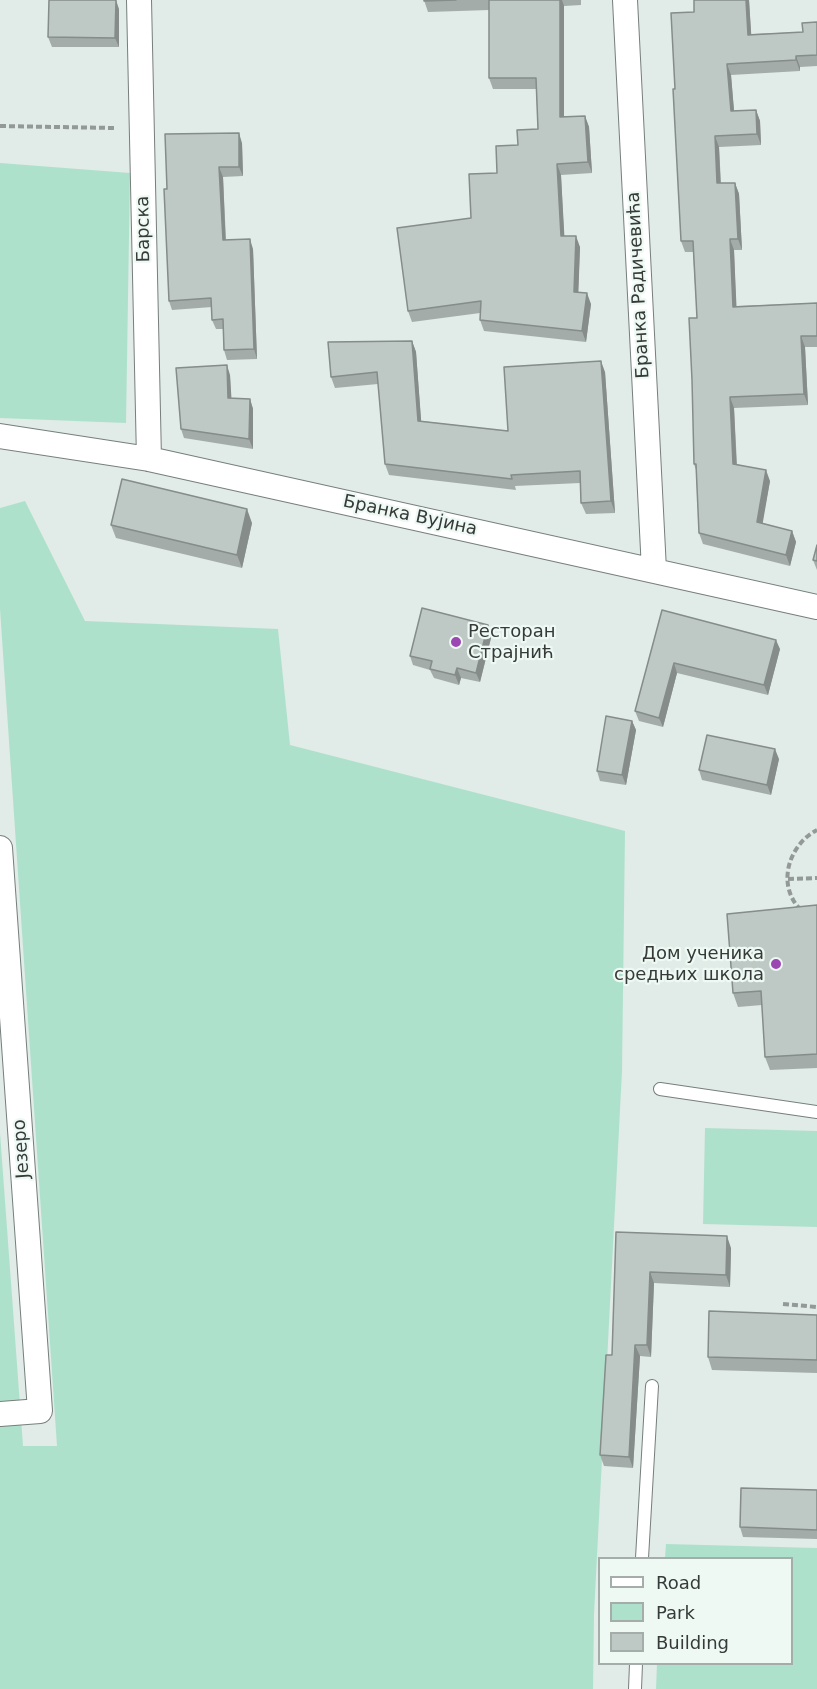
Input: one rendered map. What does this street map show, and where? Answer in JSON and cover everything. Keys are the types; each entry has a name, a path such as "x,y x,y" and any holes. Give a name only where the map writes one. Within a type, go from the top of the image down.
{"street":[{"name":"Барска","path":"138,0 149,459"},
{"name":"Бранка Радичевића","path":"625,0 654,570"},
{"name":"Бранка Вујина","path":"0,436 149,459 817,607"},
{"name":"Језеро","path":"0,848 40,1411 0,1414"}],"lane":[{"path":"660,1089 817,1112"},
{"path":"642,1557 652,1386"},
{"path":"635,1689 636,1665"}],"path":[{"path":"0,126 142,129"},
{"path":"806,914 794,902 789,889 788,866 801,842 817,830"},
{"path":"788,879 817,878"},
{"path":"783,1304 817,1307"}],"green space":[{"path":"0,163 130,173 126,423 0,418"},
{"path":"25,501 85,621 278,629 290,745 625,831 622,1071 594,1614 593,1689 0,1689 0,1133 23,1446 57,1446 0,609 0,508"},
{"path":"705,1128 817,1131 817,1227 703,1224"},
{"path":"666,1544 817,1548 817,1689 656,1689 657,1665 793,1665 793,1557 665,1557"}],"building":[{"path":"49,0 116,0 115,38 48,37"},
{"path":"489,0 560,0 560,117 585,116 588,162 557,164 561,236 576,236 574,292 587,293 582,331 480,320 481,301 408,311 397,228 471,218 469,174 497,173 496,146 518,145 517,130 538,129 536,78 489,78"},
{"path":"694,0 746,0 748,35 803,32 802,23 817,22 817,55 796,56 796,60 727,64 731,111 756,110 757,134 715,136 717,183 735,183 738,239 730,239 733,307 817,303 817,336 801,336 804,394 730,397 733,464 766,470 757,522 792,531 786,555 699,533 689,318 697,318 693,241 681,241 671,13 694,12"},
{"path":"239,133 239,167 219,167 223,240 250,239 254,349 224,350 223,319 212,320 211,298 169,301 164,189 167,189 165,134"},
{"path":"412,341 418,421 508,431 504,367 601,361 611,501 581,503 580,471 511,475 512,479 385,464 377,372 331,377 328,342"},
{"path":"227,365 228,398 250,399 249,439 181,429 176,368"},
{"path":"122,479 247,509 237,555 111,525"},
{"path":"817,545 817,561 813,560"},
{"path":"422,608 488,625 476,673 457,668 455,675 430,669 432,661 410,656"},
{"path":"662,610 776,640 764,685 674,663 659,718 635,711"},
{"path":"606,716 632,721 622,775 597,771"},
{"path":"707,735 775,749 767,785 699,770"},
{"path":"817,905 817,1054 765,1057 761,991 733,993 727,914"},
{"path":"616,1232 727,1236 726,1275 650,1272 647,1345 635,1345 629,1457 600,1455 606,1355 612,1355"},
{"path":"709,1311 817,1315 817,1360 708,1357"},
{"path":"741,1488 817,1490 817,1530 740,1527"}],"place":[{"name":"Ресторан Страјнић","path":"456,642"},
{"name":"Дом ученика средњих школа","path":"776,964"}]}
